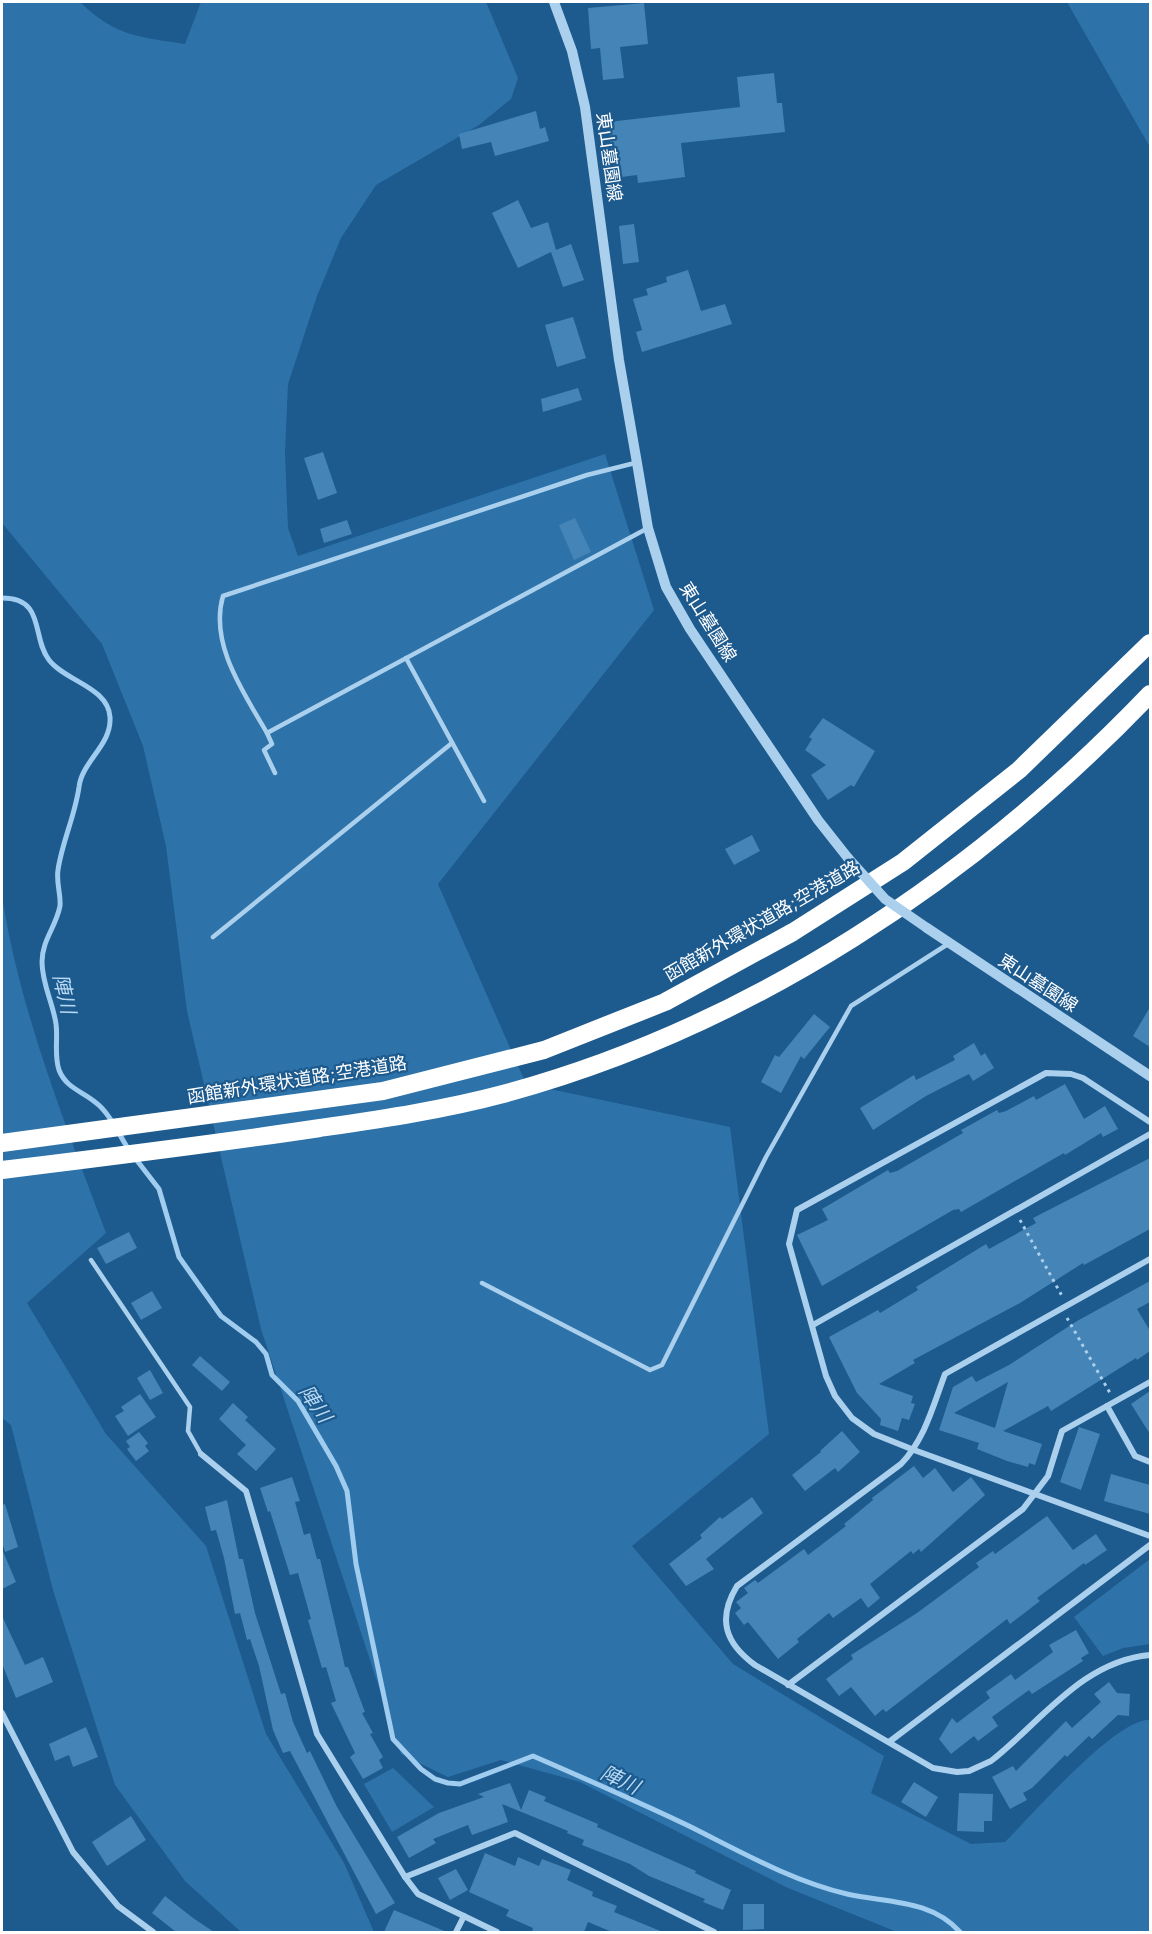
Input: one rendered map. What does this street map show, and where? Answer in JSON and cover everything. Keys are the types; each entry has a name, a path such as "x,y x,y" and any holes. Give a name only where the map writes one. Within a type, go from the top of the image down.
{"highway":[{"name":"函館新外環状道路;空港道路","path":"2,1143 383,1091 544,1050 665,1002 793,932 903,862 1018,770 1150,643"},
{"path":"2,1170 256,1138 414,1114 502,1094 568,1073 678,1031 808,966 925,891 1039,802 1150,694"}],"street":[{"name":"東山墓園線","path":"554,2 572,51 585,107 620,360 637,463 648,528 666,587 690,629 818,820 885,899 1150,1077"},
{"path":"1150,1122 1083,1078 1065,1073 1046,1073 797,1210 789,1244 826,1376 843,1408 862,1427 914,1450 1150,1536"},
{"path":"813,1325 1150,1134"},
{"path":"1150,1259 945,1374 924,1433 914,1450 901,1464 737,1586 729,1600 727,1624 735,1648 755,1665 933,1768 957,1772 979,1768 1006,1749 1079,1682 1113,1664 1150,1655"},
{"path":"788,1685 1023,1509 1048,1476 1062,1431 1150,1382"},
{"path":"1107,1406 1135,1456 1150,1462"},
{"path":"201,1454 246,1491 317,1734 418,1894 497,1932"},
{"path":"889,1742 1150,1545"},
{"path":"2,1713 74,1852 110,1898 153,1932"},
{"path":"405,1876 515,1833 714,1932"},
{"path":"456,1932 464,1916"}],"lane":[{"path":"275,772 264,750 272,744 230,669 218,613 223,596 587,474 637,463"},
{"path":"267,733 648,528"},
{"path":"406,658 484,801"},
{"path":"213,937 452,743"},
{"path":"482,1283 650,1370 662,1365 766,1157 851,1006 949,944"},
{"path":"91,1260 190,1407 188,1431 201,1454"}],"path":[{"path":"1015,1211 1114,1402"}],"shaded area":[{"path":"2,2 80,2 105,22 128,33 185,44 201,2 486,2 518,78 511,99 479,125 376,185 341,238 317,296 288,384 285,453 288,528 298,556 605,454 654,610 438,884 526,1084 730,1127 769,1434 632,1546 733,1664 884,1756 871,1793 971,1844 1005,1842 1096,1750 1135,1723 1150,1720 1150,1932 897,1932 788,1888 580,1782 501,1760 448,1777 401,1754 261,1329 187,1011 166,846 143,746 102,644 2,523"},
{"path":"1067,2 1150,2 1150,147 1139,128"},
{"path":"2,896 20,982 32,1025 45,1067 106,1233 27,1303 106,1434 206,1546 266,1734 344,1863 374,1932 241,1932 185,1881 115,1785 53,1590 11,1425 2,1418"},
{"path":"1150,1559 1150,1644 1123,1648 1103,1656 1074,1617"},
{"path":"393,1768 434,1807 392,1832 364,1784"}],"building":[{"path":"644,3 648,44 620,47 624,78 603,80 600,48 591,49 588,8"},
{"path":"774,73 777,103 782,103 785,132 681,143 685,177 638,183 637,175 614,178 608,122 740,107 737,77"},
{"path":"536,111 540,129 545,127 549,141 495,156 491,142 462,149 459,134"},
{"path":"518,200 531,228 548,222 556,250 571,244 584,280 563,287 551,252 518,268 492,213"},
{"path":"634,224 639,262 623,264 619,226"},
{"path":"688,270 701,311 725,304 732,324 642,352 636,332 642,330 633,299 648,295 646,289 667,282 666,277"},
{"path":"573,317 586,358 557,367 545,325"},
{"path":"578,388 582,400 543,412 541,399"},
{"path":"323,452 337,493 318,500 304,458"},
{"path":"575,518 591,552 574,560 559,525"},
{"path":"347,520 352,534 324,543 320,529"},
{"path":"823,718 875,751 854,787 851,785 828,800 811,775 826,765 805,750 812,739 809,737"},
{"path":"752,835 760,851 734,865 725,849"},
{"path":"1150,1007 1150,1047 1133,1036"},
{"path":"814,1014 830,1027 804,1059 801,1056 781,1093 761,1082 775,1055 779,1057"},
{"path":"974,1043 981,1056 985,1053 994,1068 973,1081 969,1074 926,1096 873,1130 860,1108 914,1075 916,1080 955,1060 953,1056"},
{"path":"1065,1084 1084,1119 1105,1106 1118,1129 1103,1137 1101,1133 961,1212 959,1209 953,1210 822,1286 797,1235 828,1220 822,1209 888,1170 890,1173 897,1171 963,1133 961,1130 997,1110 999,1113 1006,1111 1034,1096 1036,1100"},
{"path":"1150,1158 1150,1229 1084,1265 1083,1263 1020,1303 913,1360 915,1363 879,1384 913,1396 911,1403 915,1404 909,1420 902,1418 898,1431 880,1425 881,1419 857,1393 829,1337 878,1310 880,1313 918,1290 916,1287 986,1244 989,1249 1036,1223 1033,1218"},
{"path":"129,1232 137,1248 106,1264 97,1248"},
{"path":"1150,1281 1150,1302 1137,1309 1150,1331 1150,1351 1051,1411 1048,1406 1003,1431 1042,1444 1035,1465 1029,1463 1028,1467 1007,1461 977,1449 979,1443 939,1430 953,1387 972,1376 976,1382 1009,1365 1077,1321","holes":["1008,1382 995,1428 954,1413"]},
{"path":"152,1291 162,1308 141,1320 131,1303"},
{"path":"200,1356 230,1382 222,1391 192,1365"},
{"path":"150,1370 163,1393 150,1400 137,1378"},
{"path":"1150,1391 1150,1434 1131,1404"},
{"path":"140,1394 156,1417 128,1436 115,1416 124,1411 121,1407"},
{"path":"233,1403 248,1417 245,1420 276,1449 256,1471 237,1454 246,1445 219,1419"},
{"path":"1079,1427 1100,1434 1081,1490 1060,1482"},
{"path":"842,1431 860,1452 838,1472 835,1468 805,1491 792,1475 821,1452"},
{"path":"139,1432 148,1443 145,1446 149,1451 136,1461 127,1449 130,1447 126,1441"},
{"path":"914,1466 923,1478 935,1468 953,1492 971,1477 985,1495 921,1552 919,1549 913,1554 911,1551 870,1584 880,1598 868,1608 861,1598 833,1618 829,1613 797,1639 799,1642 778,1659 748,1622 744,1625 735,1613 741,1608 736,1602 748,1593 744,1588 755,1580 758,1583 804,1549 808,1555 846,1526 844,1524 873,1500 872,1498"},
{"path":"1111,1474 1150,1485 1150,1514 1104,1501"},
{"path":"292,1477 300,1501 295,1502 304,1535 310,1533 317,1559 320,1559 345,1667 348,1667 365,1712 362,1713 373,1733 370,1734 383,1757 379,1760 383,1768 363,1779 350,1757 355,1753 331,1703 336,1701 326,1667 322,1668 308,1620 311,1619 298,1573 290,1575 270,1511 268,1512 260,1488"},
{"path":"752,1497 763,1513 706,1559 714,1569 686,1586 669,1564 702,1538 700,1535 720,1517 722,1519"},
{"path":"227,1500 239,1559 243,1559 255,1613 281,1694 285,1693 293,1722 307,1753 310,1751 337,1807 395,1903 376,1914 290,1751 283,1753 273,1730 259,1666 250,1639 247,1640 240,1613 235,1614 224,1558 216,1530 211,1531 205,1507"},
{"path":"5,1504 18,1547 5,1552 2,1542 2,1505"},
{"path":"1047,1516 1073,1550 1096,1534 1107,1550 1085,1565 1084,1563 1037,1598 1040,1601 1010,1624 1007,1619 886,1712 883,1709 875,1716 851,1687 839,1696 826,1679 853,1659 851,1655 917,1613 979,1567 976,1563 993,1551 995,1554"},
{"path":"2,1549 16,1582 2,1589"},
{"path":"2,1616 25,1665 43,1657 53,1682 16,1698 2,1664"},
{"path":"1076,1630 1089,1653 1081,1658 1083,1661 1032,1694 1029,1690 992,1717 998,1726 978,1741 974,1736 951,1754 939,1739 952,1718 957,1723 990,1698 986,1692 1011,1674 1015,1680 1053,1652 1049,1645"},
{"path":"1109,1682 1117,1693 1130,1694 1129,1716 1118,1715 1092,1739 1089,1736 1067,1757 1065,1755 1032,1788 1023,1793 1027,1800 1010,1809 992,1777 1013,1766 1016,1771 1066,1721 1072,1728 1101,1702 1094,1694"},
{"path":"86,1727 98,1757 73,1767 69,1755 55,1761 49,1744"},
{"path":"914,1782 938,1797 926,1817 901,1802"},
{"path":"510,1783 521,1810 529,1790 546,1797 544,1801 598,1824 597,1827 696,1871 695,1873 731,1890 723,1910 703,1902 705,1899 649,1876 630,1864 582,1845 584,1840 567,1833 568,1831 502,1804 508,1822 472,1835 468,1825 433,1839 436,1843 409,1858 397,1837 439,1813 484,1797 478,1794"},
{"path":"959,1793 993,1794 992,1821 984,1821 984,1832 957,1831"},
{"path":"131,1816 146,1840 107,1866 92,1842"},
{"path":"485,1853 515,1866 518,1857 539,1866 542,1859 571,1870 567,1880 593,1892 592,1896 617,1906 614,1912 663,1932 612,1932 588,1922 584,1932 532,1932 533,1928 506,1916 509,1910 469,1892"},
{"path":"456,1869 468,1890 450,1900 438,1878"},
{"path":"165,1896 214,1932 176,1932 152,1913"},
{"path":"743,1904 764,1904 764,1929 743,1930"},
{"path":"394,1910 447,1932 384,1932"}],"waterway":[{"name":"陣川","path":"2,598 25,604 35,620 40,641 49,660 65,674 102,698 110,717 102,745 81,778 58,870 60,906 44,947 42,962 56,1024 59,1070 70,1085 95,1102 105,1112 129,1150"},
{"name":"陣川","path":"135,1158 159,1189 179,1257 221,1316 256,1342 266,1354 272,1375 298,1401 336,1466 347,1491 356,1564 393,1739 421,1769 435,1779 460,1784 533,1756 806,1882 847,1894 922,1908 948,1921 960,1932"}]}
